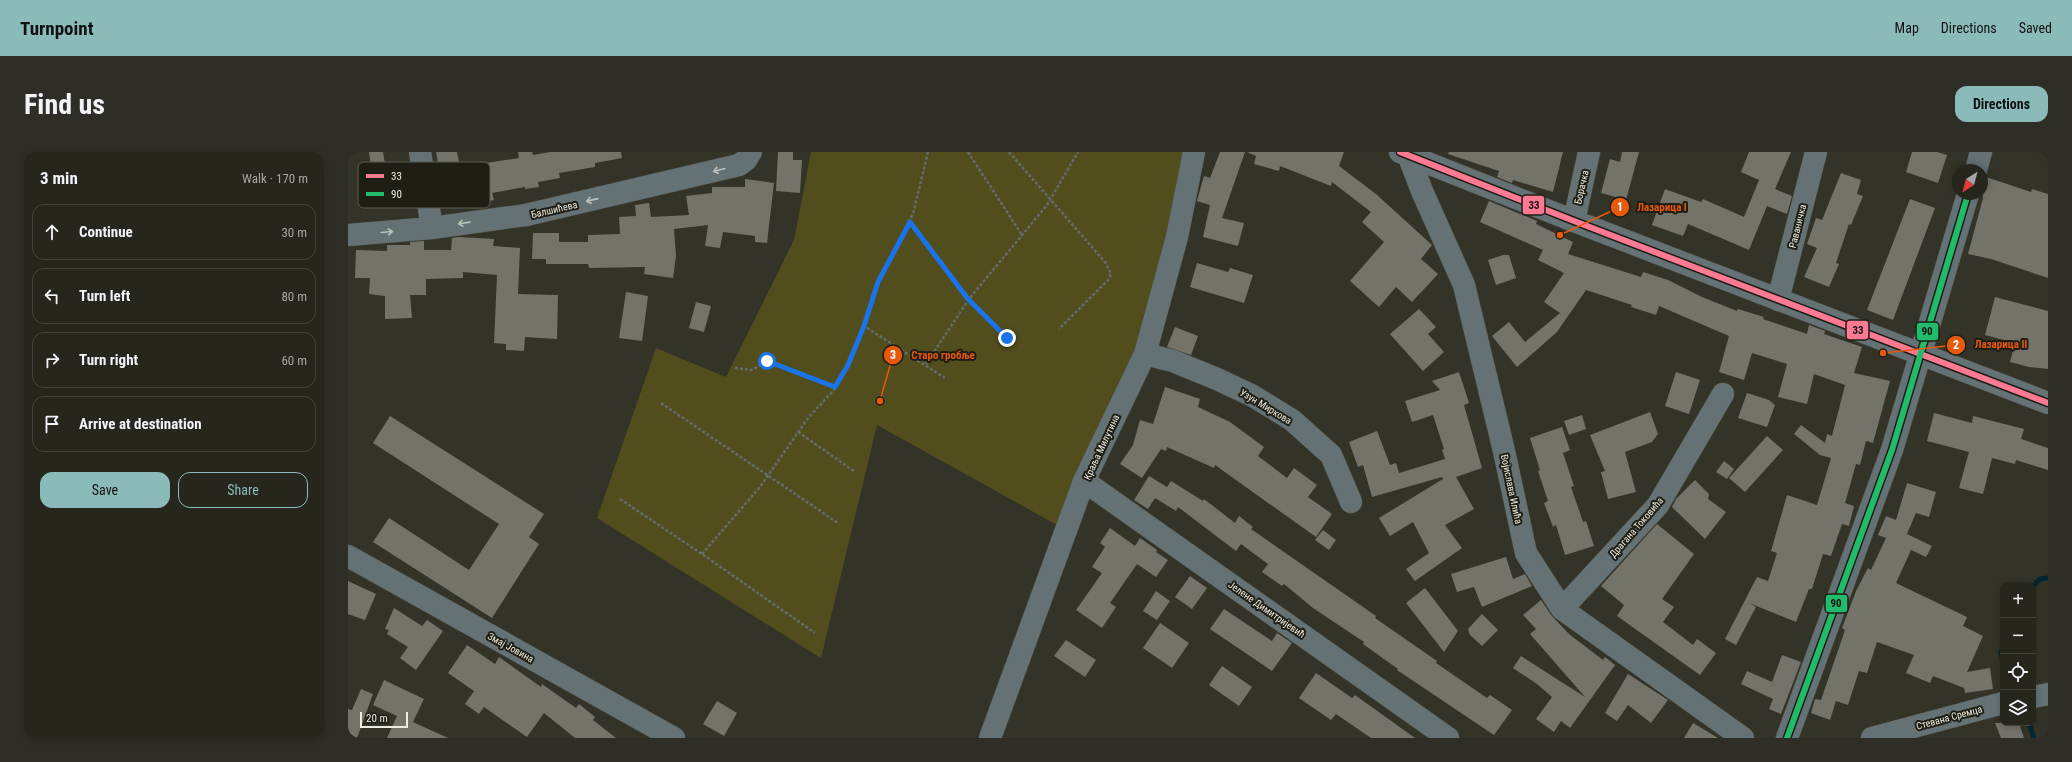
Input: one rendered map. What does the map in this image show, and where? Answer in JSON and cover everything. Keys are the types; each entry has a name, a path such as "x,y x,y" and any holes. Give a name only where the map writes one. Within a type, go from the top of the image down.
{"street":[{"path":"420,152 422,162"},
{"name":"Балшићева","path":"348,235 432,228 526,215 739,165 746,160 751,152"},
{"name":"Краља Милутина","path":"990,738 1084,481 1145,354 1177,237 1194,152"},
{"name":"Борачка","path":"1574,221 1589,152"},
{"name":"Раваничка","path":"1778,300 1816,152"},
{"path":"1978,164 1981,152"},
{"path":"1405,153 1574,221 2048,403"},
{"name":"Војислава Илића","path":"1405,153 1464,285 1504,452 1526,553 1562,609 1743,738"},
{"path":"1787,738 1892,450 1966,200"},
{"path":"429,208 432,228"},
{"name":"Узун Миркова","path":"1145,354 1184,365 1217,379 1253,396 1292,420 1331,455 1350,502"},
{"name":"Драгана Токовића","path":"1562,609 1658,505 1723,394"},
{"name":"Јелене Димитријевић","path":"1084,481 1448,738"},
{"name":"Змај Јовина","path":"348,556 674,738"},
{"path":"2036,696 2048,694"},
{"name":"Стевана Сремца","path":"1872,738 2000,704"}],"path":[{"path":"702,554 712,544 768,475 798,432 835,387 848,365 864,326 878,282 910,222 928,152"},
{"path":"968,152 1022,235"},
{"path":"1009,152 1105,262 1111,274 1109,279 1059,329"},
{"path":"926,364 968,299 1022,235 1050,198 1078,152"},
{"path":"910,222 968,299 1007,338"},
{"path":"864,326 926,364 945,378"},
{"path":"735,368 753,370 767,361 835,387"},
{"path":"661,403 838,523"},
{"path":"798,432 854,471"},
{"path":"620,499 702,554 814,633"}],"shaded area":[{"path":"811,152 1194,152 1145,354 1066,530 877,425 821,658 597,518 656,348 726,377 794,240"}],"building":[{"path":"369,152 383,152 385,162 370,162"},
{"path":"436,152 457,152 459,162 438,162"},
{"path":"518,152 532,152 533,155 550,152 621,152 622,158 595,163 595,167 559,173 560,178 538,182 539,187 525,189 525,187 492,193 494,200 490,201 490,162 519,158"},
{"path":"778,152 793,152 793,160 802,160 800,193 776,191"},
{"path":"1220,152 1245,152 1222,218 1244,223 1238,246 1203,237 1210,205 1197,201 1204,176 1210,178"},
{"path":"1247,152 1344,152 1339,166 1376,194 1432,245 1421,259 1438,274 1412,302 1396,287 1379,307 1350,281 1384,242 1362,222 1371,212 1332,182 1331,186 1280,166 1279,171 1254,164 1256,156"},
{"path":"1449,152 1563,152 1553,192 1513,180 1512,183 1497,177 1499,171 1448,154"},
{"path":"1622,152 1639,152 1626,200 1601,193 1610,159 1620,162"},
{"path":"1749,152 1791,152 1775,189 1792,196 1787,214 1767,206 1749,250 1688,224 1683,236 1652,225 1665,189 1701,202 1703,199 1744,217 1759,180 1741,172"},
{"path":"1912,152 1937,152 1947,155 1938,183 1906,172"},
{"path":"1841,173 1861,180 1857,194 1863,196 1851,225 1849,224 1836,263 1839,264 1829,287 1804,277 1817,248 1807,244 1816,218 1822,220"},
{"path":"1988,178 2031,192 2032,189 2048,194 2048,278 1991,259 1968,254 1982,200 1988,200"},
{"path":"745,179 774,183 767,243 755,242 755,236 723,232 720,248 705,246 708,225 674,229 676,256 673,278 644,274 645,267 589,268 588,264 546,264 546,259 532,259 533,233 559,233 559,242 588,242 588,235 620,234 619,217 636,216 635,205 649,203 651,217 689,215 686,196 712,193 712,187 745,187"},
{"path":"1910,199 1935,208 1893,320 1867,310"},
{"path":"1489,201 1537,221 1536,224 1573,242 1568,254 1641,277 1643,272 1668,280 1702,297 1737,311 1738,309 1764,317 1763,319 1807,334 1809,325 1825,331 1824,334 1862,347 1854,373 1890,381 1873,443 1866,441 1860,465 1856,464 1845,503 1854,506 1849,526 1842,524 1831,556 1823,554 1812,589 1809,589 1796,622 1749,603 1756,607 1736,645 1725,639 1757,577 1768,581 1777,553 1771,551 1787,495 1817,505 1831,458 1820,455 1794,434 1801,425 1825,443 1827,434 1832,436 1845,385 1814,374 1807,404 1778,397 1787,364 1752,353 1744,380 1719,372 1729,336 1659,306 1656,315 1631,307 1632,305 1586,290 1557,332 1517,367 1492,336 1509,322 1525,342 1560,313 1544,302 1564,273 1538,260 1543,250 1480,222"},
{"path":"452,238 494,239 493,246 520,248 518,294 558,295 557,339 525,337 524,351 506,350 506,344 494,343 497,275 463,272 463,278 426,279 426,295 410,295 412,318 385,319 385,296 369,294 370,278 355,278 356,250 387,251 387,245 410,245 410,242 424,241 424,250 451,250"},
{"path":"1503,255 1509,255 1516,278 1496,285 1488,260"},
{"path":"1197,263 1228,272 1230,268 1253,275 1244,303 1190,287"},
{"path":"626,292 648,296 642,341 619,338"},
{"path":"1995,297 2048,311 2048,369 2029,367 2010,362 2015,343 1985,335"},
{"path":"696,302 711,306 704,332 689,328"},
{"path":"1419,309 1436,327 1428,334 1444,352 1423,371 1390,334"},
{"path":"1175,327 1198,336 1191,355 1167,347"},
{"path":"1459,372 1469,403 1464,405 1482,468 1456,477 1474,509 1445,525 1462,548 1415,581 1406,569 1429,553 1413,522 1390,536 1379,518 1443,479 1442,477 1372,497 1363,465 1358,467 1349,442 1377,431 1390,465 1396,463 1399,473 1445,459 1442,450 1444,449 1433,415 1412,422 1405,401 1440,390 1432,381"},
{"path":"1676,372 1700,380 1689,414 1665,406"},
{"path":"1165,387 1200,399 1198,407 1230,422 1264,447 1258,456 1287,478 1294,468 1317,485 1308,497 1332,514 1316,537 1215,465 1214,468 1167,447 1166,451 1161,449 1142,478 1120,464 1133,445 1140,420 1153,424"},
{"path":"1747,393 1769,400 1775,405 1767,427 1738,418"},
{"path":"1650,412 1658,434 1652,442 1625,452 1636,492 1608,499 1601,472 1605,471 1590,435"},
{"path":"1934,413 1972,423 1973,416 2024,429 2021,439 2048,448 2048,470 2016,460 2015,464 1992,458 1983,494 1959,488 1969,452 1927,441"},
{"path":"1582,415 1586,429 1569,435 1564,421"},
{"path":"390,416 544,514 529,537 539,544 492,618 373,542 389,518 469,570 499,524 373,443"},
{"path":"1562,427 1570,450 1563,453 1574,486 1571,487 1583,522 1586,521 1594,546 1565,555 1556,525 1553,527 1544,503 1548,501 1538,471 1540,470 1530,438"},
{"path":"1767,436 1783,450 1745,492 1729,478"},
{"path":"1724,461 1734,469 1727,479 1716,472"},
{"path":"1149,476 1167,487 1171,481 1203,501 1204,499 1235,523 1239,516 1253,527 1251,529 1376,616 1375,618 1437,661 1436,663 1487,698 1490,695 1512,710 1494,735 1397,670 1398,669 1363,644 1364,642 1313,608 1284,584 1282,586 1262,572 1268,564 1241,544 1236,551 1178,507 1176,511 1155,498 1148,509 1134,500"},
{"path":"1695,480 1709,494 1708,499 1726,512 1705,539 1672,507 1676,499"},
{"path":"1907,483 1936,492 1929,517 1916,513 1907,534 1932,546 1926,557 1911,550 1896,583 1967,617 1963,626 1983,636 1967,672 1990,668 1993,689 1965,693 1964,688 1933,676 1930,683 1906,673 1914,655 1877,642 1867,673 1859,671 1848,705 1836,701 1830,720 1811,713 1815,699 1821,700 1845,630 1842,628 1856,591 1868,568 1871,570 1886,538 1878,535 1886,516 1896,520"},
{"path":"1657,524 1694,554 1662,599 1674,607 1663,622 1693,645 1697,639 1716,653 1700,675 1617,616 1624,605 1601,586"},
{"path":"1110,528 1135,546 1140,538 1168,560 1156,577 1137,564 1110,603 1116,607 1102,628 1076,610 1102,573 1092,567 1105,547 1100,543"},
{"path":"1323,530 1336,540 1329,550 1315,540"},
{"path":"1506,557 1513,579 1525,574 1532,586 1482,607 1474,587 1457,592 1451,574"},
{"path":"1190,576 1207,588 1192,609 1175,597"},
{"path":"348,581 376,594 365,620 348,614"},
{"path":"1425,588 1458,631 1444,652 1406,603"},
{"path":"1156,591 1170,601 1157,620 1143,611"},
{"path":"1541,600 1552,616 1569,634 1603,660 1605,657 1615,665 1570,728 1561,721 1554,732 1536,719 1552,697 1537,684 1513,668 1521,656 1585,697 1530,634 1536,629 1523,615"},
{"path":"394,608 422,626 427,620 443,631 416,670 400,658 408,647 387,634 389,630 385,629"},
{"path":"1224,609 1272,641 1277,633 1292,643 1272,671 1210,629"},
{"path":"1482,614 1498,630 1482,646 1470,635 1468,629"},
{"path":"1160,623 1189,643 1172,668 1143,648"},
{"path":"1066,640 1096,660 1085,677 1054,656"},
{"path":"467,645 495,664 499,657 541,687 542,684 576,708 579,704 595,717 593,720 616,738 575,738 544,713 527,737 484,707 479,714 465,704 474,691 448,673"},
{"path":"1782,655 1801,662 1781,714 1769,709 1773,699 1741,684 1747,671 1772,682"},
{"path":"1222,666 1252,687 1239,706 1209,685"},
{"path":"1316,673 1352,698 1355,695 1415,738 1371,738 1336,714 1331,720 1299,698"},
{"path":"1628,674 1668,700 1651,723 1628,705 1617,721 1605,713"},
{"path":"384,680 424,699 413,722 448,738 387,738 397,716 373,705"},
{"path":"361,689 373,694 357,738 348,738 348,709 352,710"},
{"path":"717,701 737,713 724,736 703,724"},
{"path":"1693,723 1718,738 1684,738"},
{"path":"1995,723 2000,723 2000,726 2020,726 2024,738 2001,738"}],"waterway":[{"path":"2036,583 2040,579 2048,578"},
{"path":"2030,726 2034,738"}],"transit line":[{"name":"33","path":"1400,152 1574,221 2048,403"},
{"name":"90","path":"1787,738 1892,450 1966,200"}],"place":[{"name":"Лазарица I","path":"1560,235"},
{"name":"Лазарица II","path":"1883,353"},
{"name":"Старо гробље","path":"880,401"}],"route":[{"path":"767,361 835,387 848,365 864,326 878,282 910,222 957,286 1007,338"}]}
